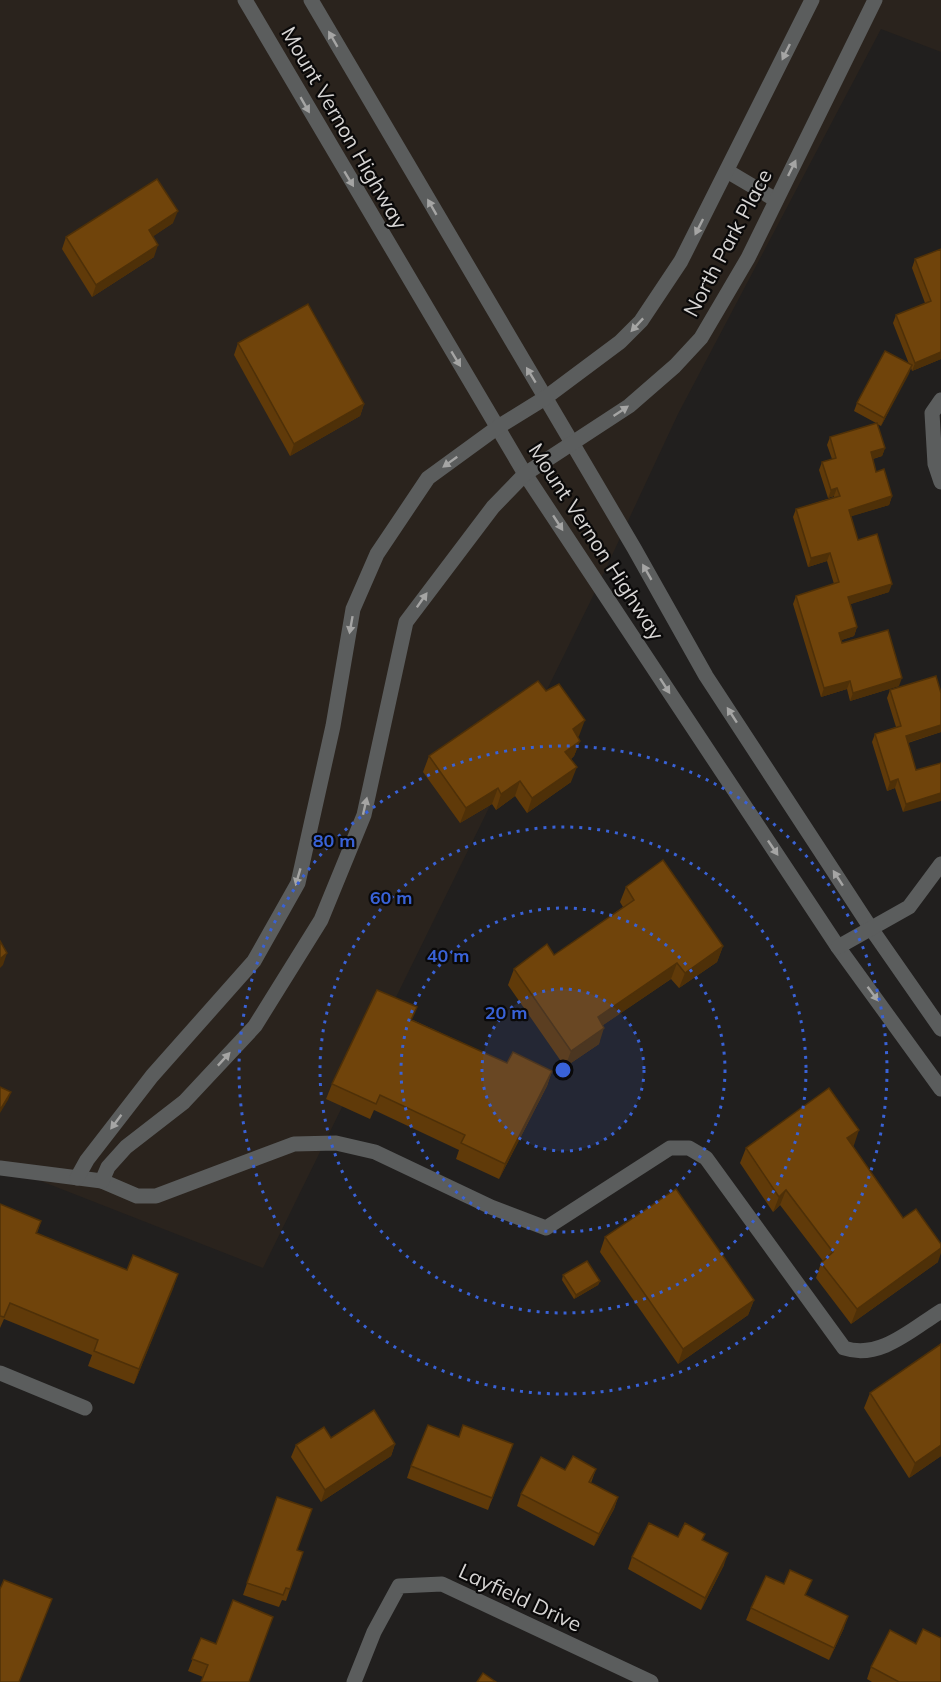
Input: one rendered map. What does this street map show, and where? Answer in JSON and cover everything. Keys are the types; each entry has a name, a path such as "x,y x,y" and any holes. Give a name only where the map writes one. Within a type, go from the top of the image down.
{"street":[{"name":"Mount Vernon Highway","path":"244,0 525,474 838,947 941,1089"},
{"name":"Mount Vernon Highway","path":"311,0 572,443 706,676 870,927 941,1029"},
{"name":"North Park Place","path":"77,1178 87,1160 152,1076 254,961 298,883 333,726 353,609 377,554 428,478 498,427 545,398 620,342 641,321 672,278 812,0"},
{"name":"North Park Place","path":"102,1181 108,1167 126,1147 184,1102 255,1026 321,920 364,815 406,622 493,507 525,474 629,406 675,366 700,338 734,284 876,0"},
{"path":"727,171 776,200"},
{"path":"941,400 932,413 934,464 941,482"},
{"path":"838,947 909,907 941,864"},
{"path":"0,1168 102,1181 137,1196 156,1196 294,1144 336,1143 375,1152 491,1207 546,1228 670,1148 689,1148 706,1158 844,1348 858,1353 885,1346 941,1311"},
{"path":"0,1373 85,1408"},
{"name":"Layfield Drive","path":"354,1682 374,1632 399,1586 442,1584 651,1682"}],"shaded area":[{"path":"0,0 941,0 941,52 881,29 678,414 593,596 263,1268 0,1165"}],"building":[{"path":"157,179 178,211 149,230 158,245 96,285 66,237"},
{"path":"941,249 941,352 915,363 896,315 931,301 915,259"},
{"path":"308,304 364,404 294,444 238,343"},
{"path":"885,351 912,365 884,418 857,403"},
{"path":"877,423 885,448 871,452 876,472 884,469 892,496 849,510 858,540 877,534 892,584 848,597 857,627 839,633 842,643 888,630 902,678 853,693 850,681 824,688 796,596 839,582 830,553 811,558 796,509 840,496 837,488 831,490 822,462 836,458 830,437"},
{"path":"936,676 941,693 941,725 906,736 916,770 941,763 941,793 906,804 898,779 890,782 875,734 901,726 890,690"},
{"path":"538,681 546,691 559,684 585,720 573,729 580,741 565,752 577,767 532,798 520,781 501,794 498,788 466,808 429,756"},
{"path":"663,860 723,946 685,973 677,963 598,1017 604,1028 571,1051 514,969 547,944 554,955 634,900 626,887"},
{"path":"0,941 7,953 0,959"},
{"path":"377,990 417,1007 411,1020 507,1063 513,1052 552,1071 505,1164 461,1143 465,1135 380,1095 376,1104 332,1084"},
{"path":"0,1087 11,1092 0,1110"},
{"path":"829,1088 859,1130 847,1138 903,1218 916,1209 941,1244 941,1248 857,1309 821,1263 833,1252 786,1190 779,1197 746,1148"},
{"path":"676,1189 754,1300 683,1349 605,1237"},
{"path":"0,1204 41,1221 36,1233 127,1270 133,1255 178,1274 139,1369 94,1351 98,1340 10,1303 4,1317 0,1316"},
{"path":"587,1261 600,1281 576,1295 563,1275"},
{"path":"941,1344 941,1445 915,1463 870,1393"},
{"path":"374,1410 395,1444 325,1490 296,1445 324,1427 331,1438"},
{"path":"428,1425 459,1437 463,1425 513,1444 492,1498 411,1466"},
{"path":"573,1456 596,1469 589,1482 618,1497 599,1534 521,1494 541,1457 565,1470"},
{"path":"277,1497 312,1509 297,1550 303,1552 290,1589 286,1588 283,1595 247,1583"},
{"path":"649,1523 678,1537 685,1523 705,1534 702,1540 728,1553 705,1598 632,1557"},
{"path":"790,1570 812,1580 805,1595 848,1616 834,1648 751,1608 766,1576 784,1584"},
{"path":"4,1580 52,1599 19,1682 0,1682 0,1589"},
{"path":"233,1600 273,1617 249,1682 201,1682 208,1665 192,1659 201,1638 216,1644"},
{"path":"923,1629 941,1638 941,1682 899,1682 871,1667 890,1630 916,1644"},
{"path":"483,1673 496,1682 477,1682"}]}
